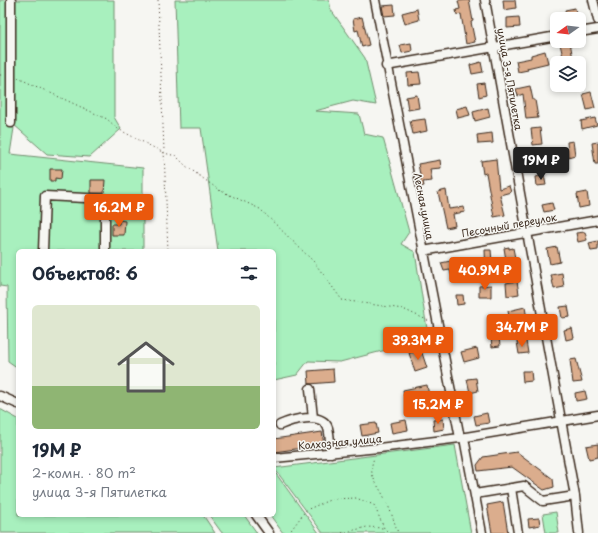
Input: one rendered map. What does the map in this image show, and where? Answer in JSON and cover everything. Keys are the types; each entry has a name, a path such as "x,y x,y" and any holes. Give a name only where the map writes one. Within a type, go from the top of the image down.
{"street":[{"path":"11,0 11,123"},
{"name":"Лесная улица","path":"375,0 386,66 422,251 475,494 482,533"},
{"name":"улица 3-я Пятилетка","path":"485,0 575,496 579,533"},
{"path":"593,0 598,20"},
{"path":"586,31 598,29"},
{"path":"386,66 550,37"},
{"path":"44,249 45,196 105,199 105,249"},
{"name":"Песочный переулок","path":"422,251 598,220"},
{"path":"310,389 314,418"},
{"path":"0,396 16,403"},
{"name":"Колхозная улица","path":"276,458 462,438 598,414"},
{"path":"280,425 290,420 314,418 324,422 328,427 331,453"},
{"path":"475,494 524,486 543,501 575,496"},
{"path":"511,488 518,533"},
{"path":"257,517 269,533"}],"path":[{"path":"158,0 168,249"},
{"path":"0,75 10,74 107,119 118,129 164,153 176,156 186,166 219,190 260,209 314,262 342,300 403,309 437,324"},
{"path":"379,448 371,464 373,480 384,496 398,533"},
{"path":"289,533 306,510 332,499 356,498 374,504 384,528 389,533"},
{"path":"342,533 368,527 384,528"}],"green space":[{"path":"0,0 8,0 8,127 14,128 10,154 143,168 143,249 16,249 16,367 8,361 7,287 0,286"},
{"path":"14,0 114,0 114,117 121,129 90,157 47,154 13,124"},
{"path":"175,0 329,0 331,10 365,58 376,105 353,101 315,111 359,114 364,134 383,138 409,232 401,244 415,252 427,329 386,350 340,362 308,361 297,375 276,380 276,249 218,249 201,128 179,128"},
{"path":"0,409 16,418 16,517 204,517 215,533 0,533"},
{"path":"455,445 471,533 323,533 276,471 276,468"},
{"path":"276,474 319,533 283,533 271,517 276,517"},
{"path":"556,512 559,533 546,533 543,514"},
{"path":"210,517 245,517 257,533 222,533"}],"building":[{"path":"469,0 475,42 466,44 461,14 457,15 456,10 460,9 458,1"},
{"path":"503,0 515,0 516,8 504,10"},
{"path":"394,5 395,15 384,16 382,6"},
{"path":"575,8 576,12 565,12 565,10"},
{"path":"417,9 419,20 405,24 402,13"},
{"path":"362,17 369,45 362,47 358,30 355,31 353,19"},
{"path":"519,17 520,27 507,28 507,18"},
{"path":"411,43 412,51 402,53 400,45"},
{"path":"561,48 571,48 572,56 563,56"},
{"path":"545,51 548,63 527,68 528,70 518,72 516,61 531,58 531,55"},
{"path":"481,62 483,72 472,74 470,65"},
{"path":"419,72 421,84 408,85 407,73"},
{"path":"484,83 486,95 479,97 477,84"},
{"path":"530,86 533,100 535,100 538,118 526,119 523,94 518,96 516,89"},
{"path":"591,92 595,108 587,110 583,94"},
{"path":"417,95 419,108 408,110 406,97"},
{"path":"467,106 470,115 458,118 456,109"},
{"path":"488,108 490,117 475,121 473,112"},
{"path":"595,118 597,125 582,129 581,121"},
{"path":"425,119 427,131 413,134 410,121"},
{"path":"540,128 542,144 533,145 531,129"},
{"path":"492,133 493,143 478,144 477,135"},
{"path":"573,141 575,155 568,157 567,142"},
{"path":"598,142 598,164 595,164 592,143"},
{"path":"496,159 499,189 509,186 511,192 500,195 505,215 494,217 486,173 483,174 481,161"},
{"path":"440,160 441,168 430,169 432,181 423,182 424,186 417,187 416,181 421,180 418,164"},
{"path":"50,169 62,169 61,179 55,178 55,181 50,181"},
{"path":"544,175 546,185 537,186 536,177"},
{"path":"91,180 105,180 104,193 91,193"},
{"path":"446,190 449,209 464,207 465,212 453,214 455,226 446,228 438,192"},
{"path":"587,192 589,206 579,208 577,194"},
{"path":"552,203 554,210 544,212 542,205"},
{"path":"119,220 125,221 124,235 112,235 112,224 119,224"},
{"path":"585,232 587,240 578,242 576,233"},
{"path":"598,241 598,250 591,251 589,243"},
{"path":"509,247 509,249 513,248 515,258 506,260 504,248"},
{"path":"557,247 560,262 550,264 547,249"},
{"path":"485,250 491,250 492,262 490,262 492,274 486,275"},
{"path":"455,260 462,280 453,282 450,270 444,271 441,263"},
{"path":"562,273 564,287 554,289 551,275"},
{"path":"517,281 519,294 507,296 506,283"},
{"path":"491,285 491,297 479,297 479,286"},
{"path":"456,295 463,295 464,304 457,305"},
{"path":"568,306 570,317 562,318 560,307"},
{"path":"525,307 527,319 510,322 508,311"},
{"path":"572,328 574,338 566,340 564,330"},
{"path":"491,337 499,337 500,346 492,347"},
{"path":"526,341 528,353 519,354 517,342"},
{"path":"477,348 479,358 464,362 461,352"},
{"path":"421,350 427,368 415,372 409,353"},
{"path":"576,359 582,382 573,383 570,360"},
{"path":"333,369 334,382 309,384 308,371"},
{"path":"522,371 531,371 532,381 523,382"},
{"path":"476,378 478,391 470,393 467,379"},
{"path":"427,385 430,401 440,399 442,408 431,410 430,404 414,405 413,395 404,396 403,390"},
{"path":"585,391 587,399 576,401 575,393"},
{"path":"487,413 489,423 476,425 474,416"},
{"path":"443,419 444,429 434,431 433,420"},
{"path":"406,420 408,430 392,433 390,423"},
{"path":"376,423 378,433 362,436 360,425"},
{"path":"322,432 324,445 276,452 276,439"},
{"path":"598,444 598,457 589,459 586,446"},
{"path":"517,452 553,479 554,487 544,490 512,467 478,471 477,465 483,457"},
{"path":"503,502 508,533 492,533 487,505"},
{"path":"539,518 540,525 529,527 528,519"}]}
